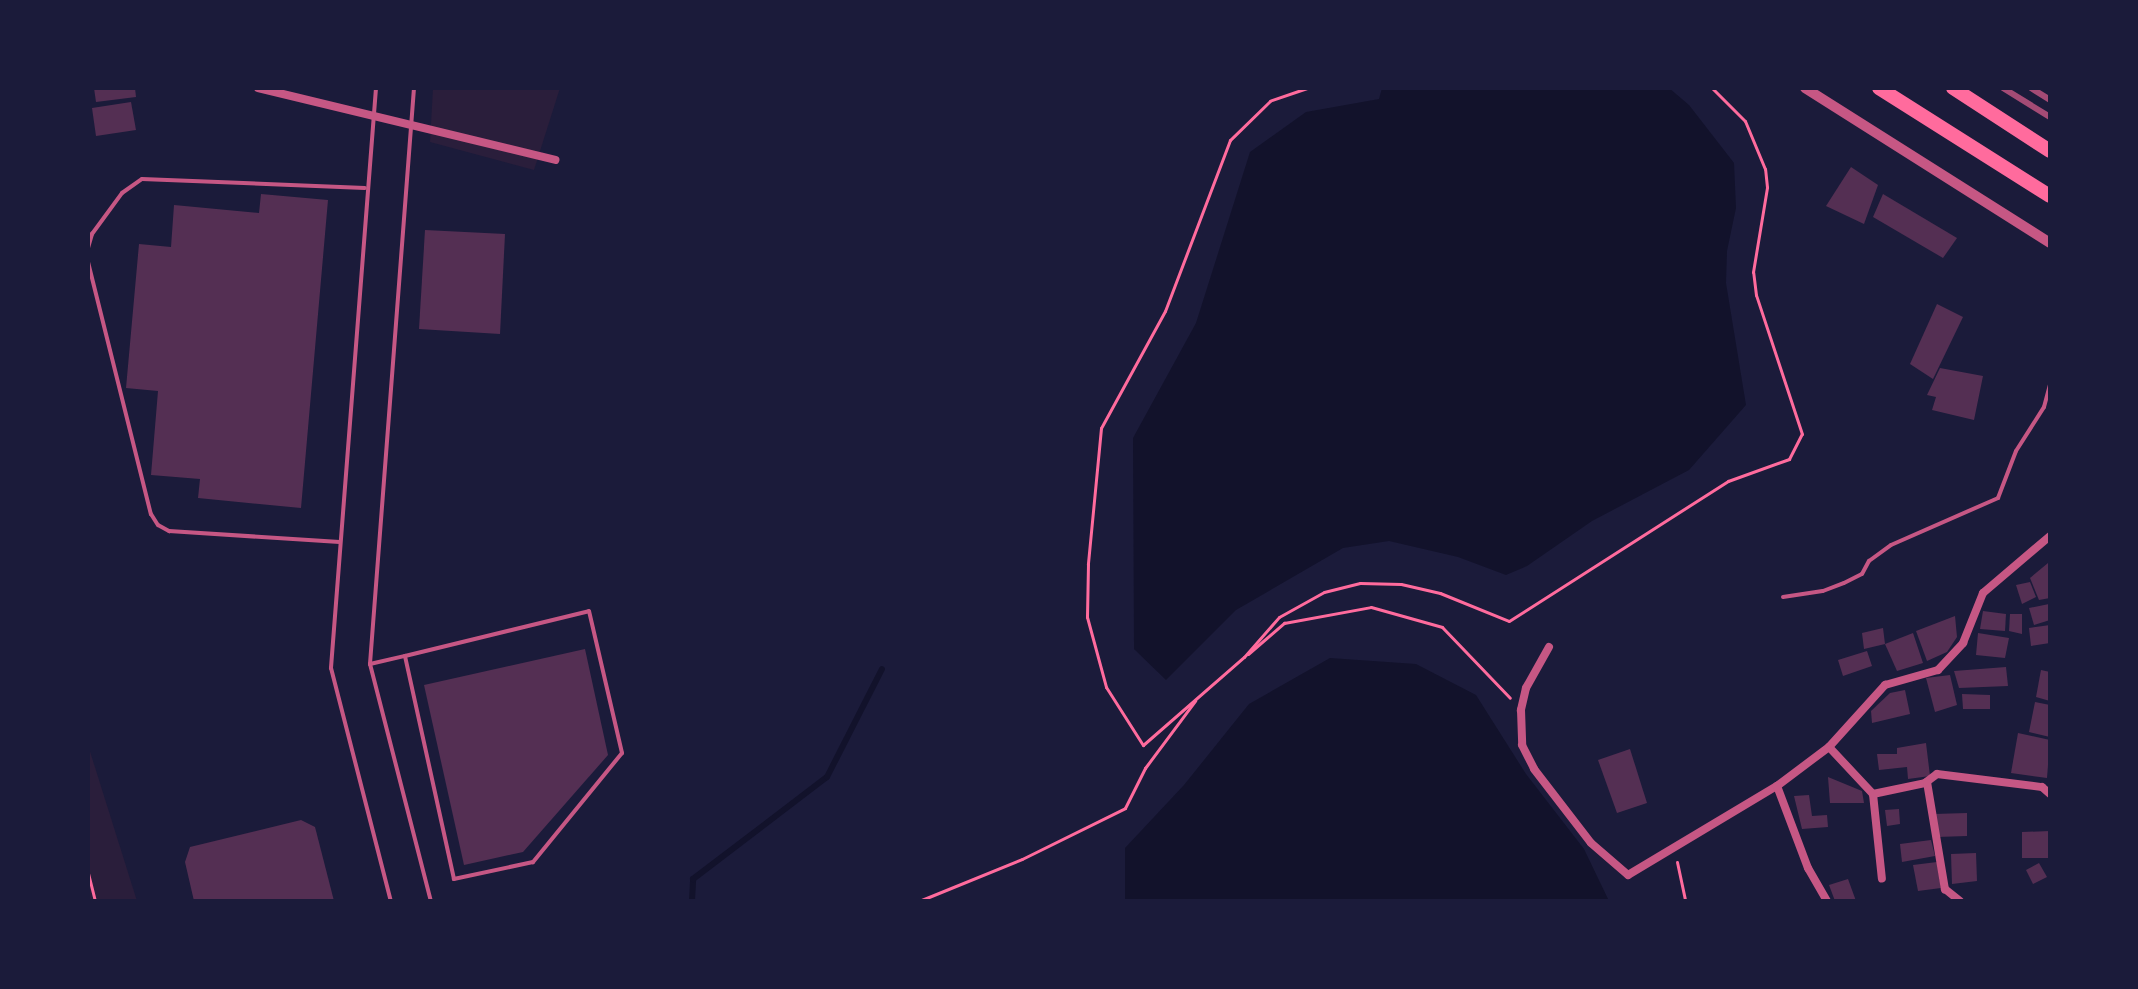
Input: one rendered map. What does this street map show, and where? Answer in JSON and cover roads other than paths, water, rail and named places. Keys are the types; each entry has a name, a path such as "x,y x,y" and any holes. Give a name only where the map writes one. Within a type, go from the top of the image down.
{"highway":[{"path":"1879,88 2050,196"},
{"path":"1953,88 2050,151"}],"street":[{"path":"258,88 555,160"},
{"path":"1805,88 2050,243"},
{"path":"1549,647 1526,688 1521,710 1522,745 1534,769 1591,843 1628,875 1777,786 1829,747 1885,685 1938,670 1963,643 1983,593 2050,536"},
{"path":"1829,747 1873,794 1882,879"},
{"path":"1873,794 1927,782 1937,774 2042,787 2050,794"},
{"path":"1927,782 1945,889 1960,901"},
{"path":"1777,786 1808,868 1827,901"}],"lane":[{"path":"376,88 331,668 391,901"},
{"path":"414,88 370,664 431,901"},
{"path":"88,248 92,234 122,193 142,179 366,188"},
{"path":"88,262 151,514 158,525 169,531 340,542"},
{"path":"1783,597 1823,591 1844,583 1862,574 1869,561 1891,545 1998,498 2016,451 2044,407 2050,385"},
{"path":"370,664 589,611 622,753 533,862 454,879 405,656"}],"waterway":[{"path":"692,901 693,879 827,777 882,669"}],"railway":[{"path":"2003,88 2050,117"},
{"path":"2031,88 2050,100"}]}
